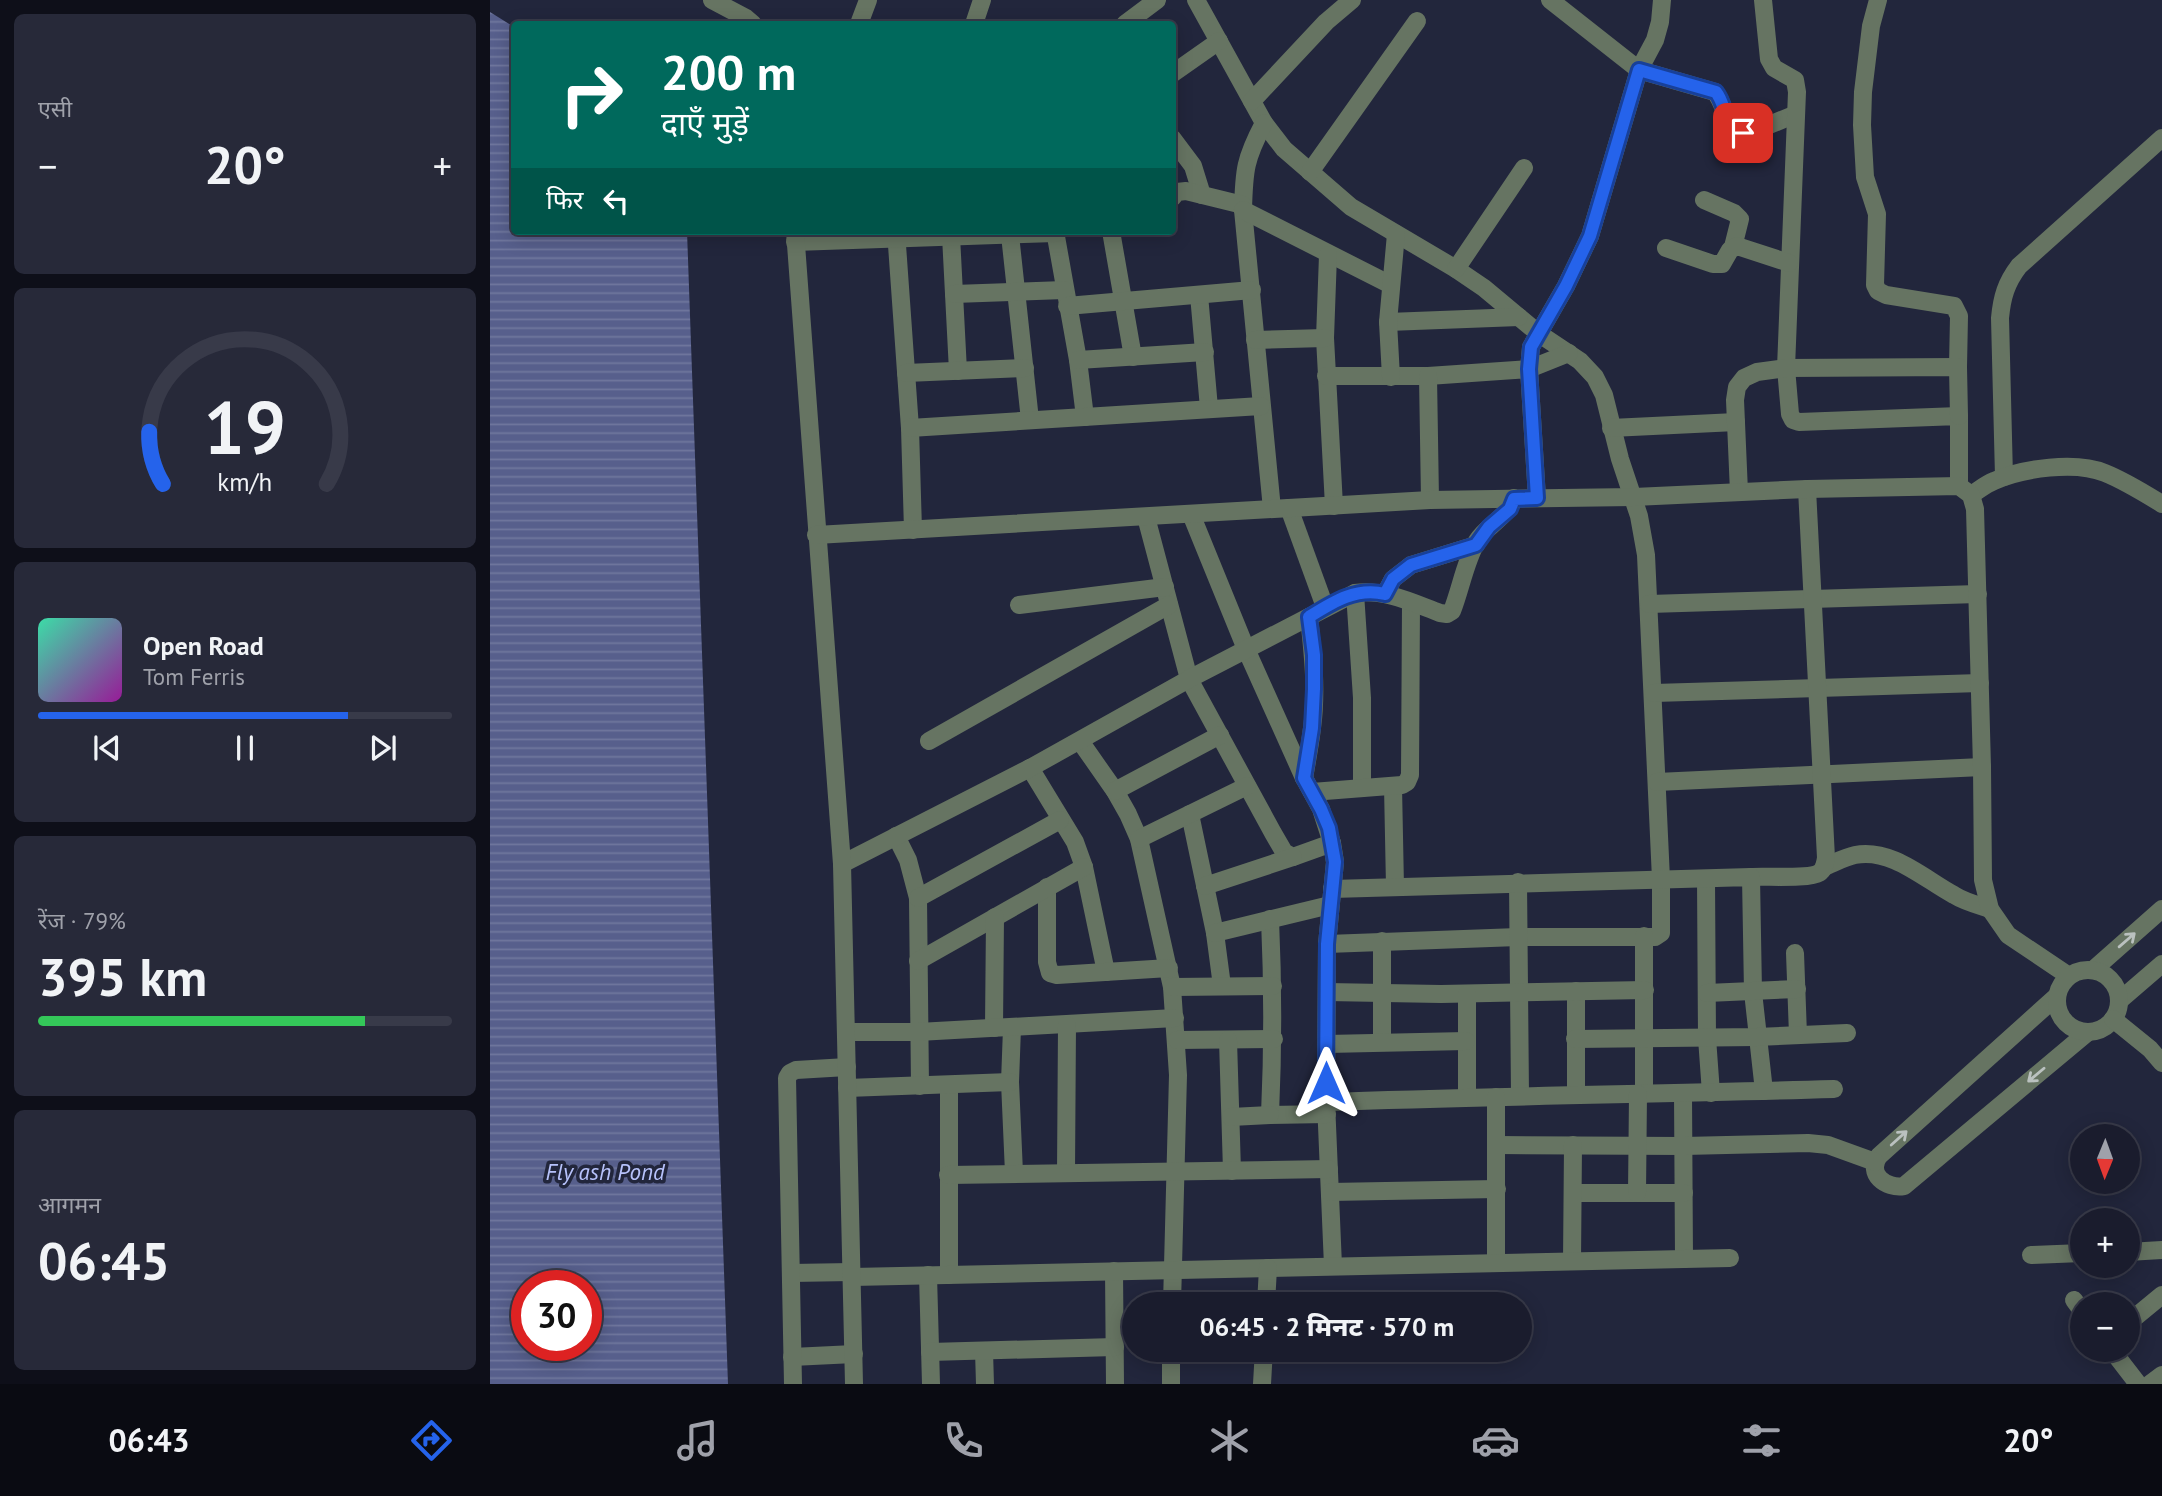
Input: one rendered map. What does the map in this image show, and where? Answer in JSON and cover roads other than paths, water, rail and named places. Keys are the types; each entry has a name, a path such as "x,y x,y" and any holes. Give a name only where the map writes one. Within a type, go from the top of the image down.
{"street":[{"path":"712,0 750,21"},
{"path":"860,21 868,0"},
{"path":"975,21 982,0"},
{"path":"1129,21 1157,0"},
{"path":"1196,0 1264,123 1284,149 1351,207 1457,269 1538,333 1580,361 1595,377 1604,395 1611,428 1639,516 1646,555 1654,693 1663,927 1661,933 1655,937 1518,937 1327,944"},
{"path":"1252,101 1326,22 1352,0"},
{"path":"1537,498 1529,369 1531,347 1566,286 1590,236 1639,70 1655,40 1662,0"},
{"path":"1763,0 1769,59 1774,68 1795,80 1797,92 1786,368 1790,414 1793,420 1799,422 1959,416"},
{"path":"1878,0 1863,92 1862,125 1865,177 1877,214 1875,285 1878,291 1886,295 1954,306 1959,316 1959,416 1965,490 1975,509 1983,880 1990,909 2008,935 2069,976"},
{"path":"1555,1 1639,70 1716,92 1731,126 1743,133 1751,133 1796,114"},
{"path":"1310,172 1417,21"},
{"path":"1176,71 1219,41"},
{"path":"1264,123 1249,151 1243,178 1243,208 1261,406 1280,509 1325,607"},
{"path":"2004,477 2000,318 2001,299 2007,281 2019,265 2162,138"},
{"path":"1176,143 1193,166 1202,195"},
{"path":"1457,269 1524,168"},
{"path":"1176,193 1181,191 1202,195 1243,208 1328,255 1391,285"},
{"path":"1667,248 1719,265 1725,261 1733,247 1740,219 1734,213 1704,200"},
{"path":"1391,377 1388,322 1396,234"},
{"path":"855,1384 842,864 795,237 862,235"},
{"path":"896,235 910,428 914,530"},
{"path":"924,235 1010,235 1030,420"},
{"path":"1056,235 1078,360 1085,417"},
{"path":"1112,235 1133,357"},
{"path":"951,236 958,371"},
{"path":"1733,247 1742,247 1789,262"},
{"path":"1328,255 1325,338 1334,506"},
{"path":"954,294 1017,292 1123,301 1252,290"},
{"path":"1199,295 1209,408"},
{"path":"1388,322 1519,317"},
{"path":"1255,340 1325,338"},
{"path":"1078,360 1205,352"},
{"path":"1326,376 1428,376 1529,369 1569,353"},
{"path":"1739,492 1735,400 1737,387 1744,378 1757,372 1786,368 1958,367"},
{"path":"906,373 1025,368"},
{"path":"1428,376 1430,500"},
{"path":"910,428 1261,406"},
{"path":"1611,428 1736,422"},
{"path":"816,535 1430,500 1633,497 1807,489 1965,490 2023,472 2054,467 2082,467 2103,472 2162,504"},
{"path":"1215,933 1270,919 1331,897 1395,887 1819,874 1826,858 1807,489"},
{"path":"842,864 1030,768 1189,679 1355,593 1371,590 1447,614 1452,611 1476,545 1489,527 1510,509 1514,499"},
{"path":"1191,514 1246,649 1321,809 1332,844 1335,862 1327,944 1326,1108 1333,1266"},
{"path":"1146,516 1189,679 1284,852 1293,857"},
{"path":"1385,594 1393,579 1411,565 1476,545"},
{"path":"1355,593 1362,698 1362,788"},
{"path":"1649,604 1978,594"},
{"path":"1019,605 1167,596"},
{"path":"929,741 1167,596"},
{"path":"1308,785 1362,788 1402,785 1407,782 1410,775 1410,603"},
{"path":"1308,785 1314,689 1314,655 1309,617"},
{"path":"1654,693 1980,683"},
{"path":"1115,791 1220,735"},
{"path":"1080,741 1115,791 1139,839 1172,988 1177,1040 1172,1292"},
{"path":"1657,782 1982,767"},
{"path":"1030,768 1075,842 1084,867 1106,972"},
{"path":"1139,839 1247,786"},
{"path":"1393,786 1395,887"},
{"path":"1190,814 1215,933 1222,986"},
{"path":"918,898 1060,820"},
{"path":"896,836 908,860 918,898 920,1086"},
{"path":"1205,886 1332,844"},
{"path":"1824,867 1853,855 1881,856 1902,863 1955,896 1990,909"},
{"path":"918,961 1084,867"},
{"path":"1751,877 1753,992 1763,1091"},
{"path":"1706,879 1707,1038 1711,1093"},
{"path":"1518,882 1520,1095"},
{"path":"1047,887 1050,973 1057,975 1168,968"},
{"path":"2093,970 2162,909"},
{"path":"995,917 1010,1082 1014,1173"},
{"path":"1270,919 1274,1039 1270,1115"},
{"path":"1637,1193 1645,1039 1644,936"},
{"path":"1382,941 1382,1042"},
{"path":"1796,953 1798,1035"},
{"path":"2119,1001 2162,964"},
{"path":"2093,970 2108,976 2113,982 2119,1001 2113,1019 2106,1026 2088,1031 2078,1030 2063,1018 2057,1004 2057,996 2069,976 2076,972 2093,970"},
{"path":"1172,988 1273,986"},
{"path":"1707,993 1797,989"},
{"path":"1327,992 1467,994 1644,990"},
{"path":"1576,991 1576,1095"},
{"path":"1467,994 1467,1097"},
{"path":"1875,1162 2057,996"},
{"path":"846,1032 918,1032 1175,1018"},
{"path":"2113,1019 2150,1049 2162,1063"},
{"path":"1066,1172 1067,1025"},
{"path":"1875,1162 1876,1174 1887,1185 1896,1188 1904,1186 2088,1031"},
{"path":"1575,1039 1847,1033"},
{"path":"1177,1040 1274,1039"},
{"path":"1228,1040 1232,1171"},
{"path":"1327,1044 1466,1041"},
{"path":"793,1384 787,1078 796,1070 847,1067"},
{"path":"848,1088 1010,1082"},
{"path":"949,1085 949,1275"},
{"path":"1231,1117 1467,1097 1834,1089"},
{"path":"1683,1094 1684,1259"},
{"path":"1496,1097 1496,1263"},
{"path":"1498,1145 1684,1146 1808,1143 1828,1145 1875,1162"},
{"path":"1572,1261 1573,1145"},
{"path":"948,1175 1329,1169"},
{"path":"1330,1192 1497,1189"},
{"path":"1573,1194 1685,1192"},
{"path":"2140,1251 2162,1250"},
{"path":"2031,1255 2070,1253"},
{"path":"791,1273 949,1275 1730,1258"},
{"path":"1267,1292 1268,1268"},
{"path":"1114,1271 1115,1384"},
{"path":"928,1275 931,1384"},
{"path":"2140,1313 2162,1295"},
{"path":"930,1352 1115,1347"},
{"path":"984,1351 985,1384"},
{"path":"792,1357 854,1354"},
{"path":"1171,1362 1171,1384"},
{"path":"1262,1384 1263,1362"},
{"path":"2121,1362 2138,1384"},
{"path":"2150,1384 2162,1374"}],"water":[{"name":"Fly ash Pond","path":"490,12 511,25 511,235 687,235 728,1384 490,1384"}]}
